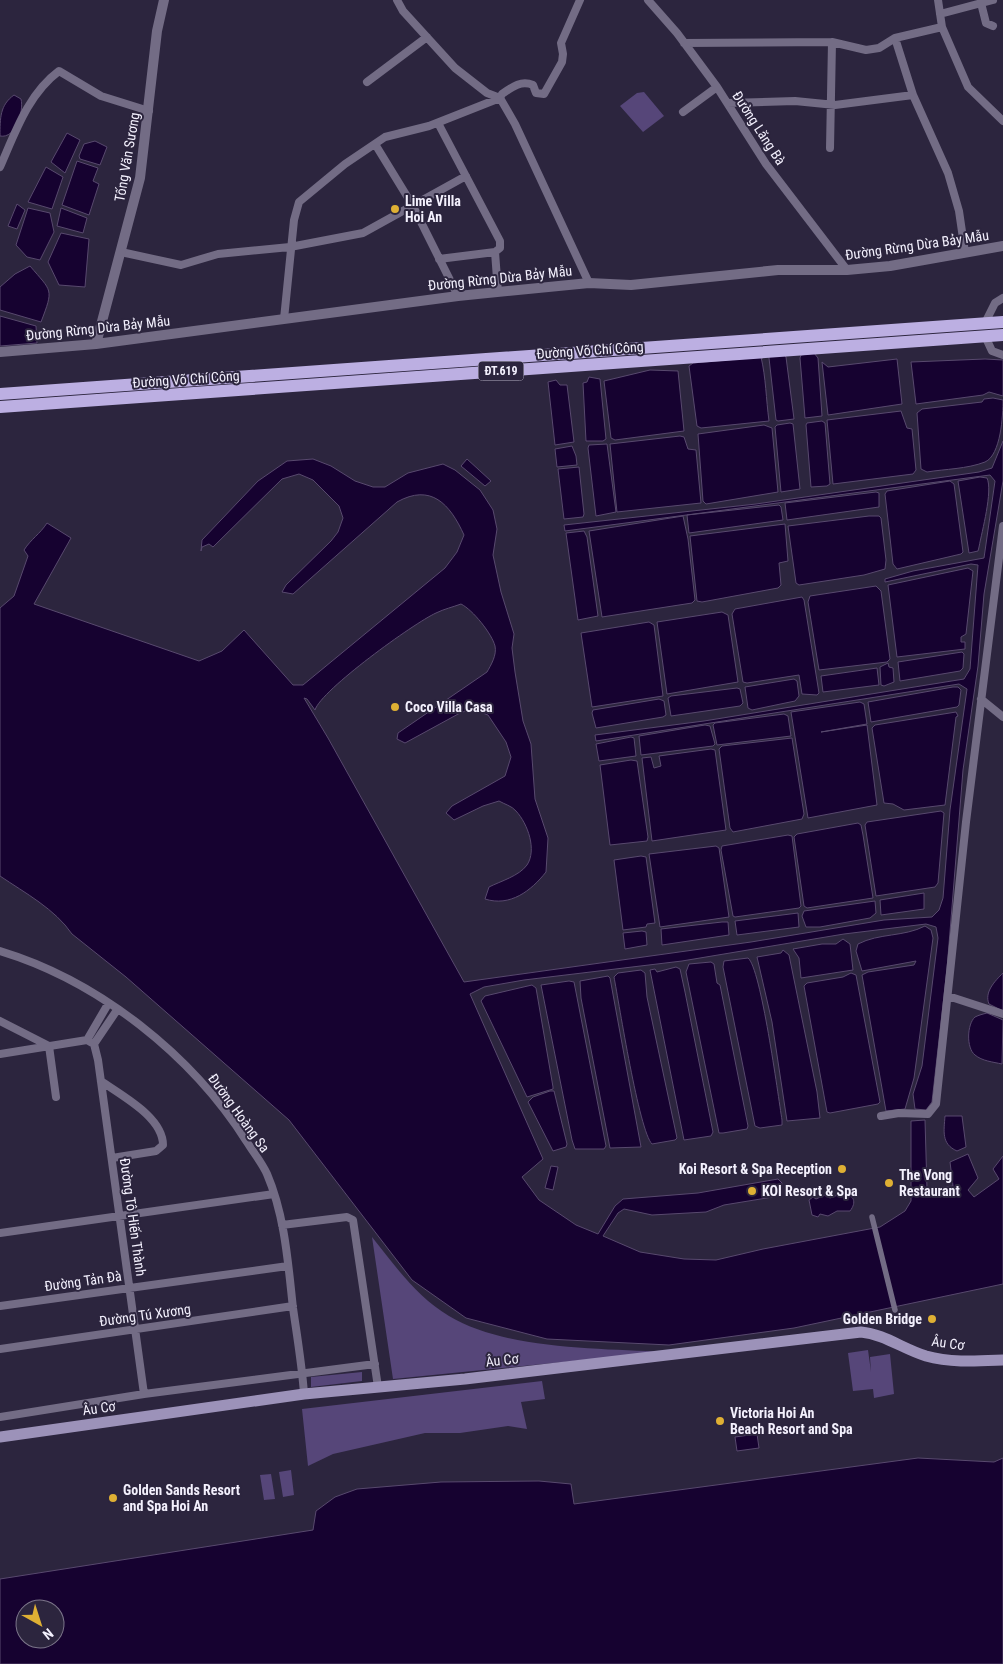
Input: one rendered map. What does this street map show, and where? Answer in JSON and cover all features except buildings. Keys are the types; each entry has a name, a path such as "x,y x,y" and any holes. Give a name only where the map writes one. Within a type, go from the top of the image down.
{"main road":[{"name":"Đường Võ Chí Công","path":"985,330 1003,322"},
{"name":"Đường Võ Chí Công","path":"0,394 507,364 985,330 1003,335"},
{"name":"Đường Võ Chí Công","path":"0,407 507,364"},
{"name":"Âu Cơ","path":"0,1437 304,1394 701,1353 861,1332 873,1333 926,1356 941,1359 1003,1360"}],"street":[{"name":"Tống Văn Sương","path":"96,344 140,178 157,31 164,0"},
{"path":"398,0 403,11 455,68 487,94 500,98 515,124 589,282"},
{"path":"284,319 290,247 299,202 345,164 386,137 438,123 500,98 502,94 518,84 526,83 533,86 536,93 544,94 562,62 561,43 580,0"},
{"name":"Đường Lăng Bà","path":"648,0 717,87 766,164 847,270"},
{"path":"938,0 942,27 968,87 1003,121"},
{"path":"940,14 993,0"},
{"path":"981,3 985,21 993,26"},
{"path":"684,43 832,42 866,50 879,48 895,38 942,27"},
{"path":"367,82 427,37"},
{"path":"895,38 913,95 948,173 959,211 966,252"},
{"path":"830,148 832,42"},
{"path":"0,167 12,135 32,100 59,71 101,96 149,111"},
{"path":"683,112 717,87"},
{"path":"728,103 795,101 830,105 869,102 913,95"},
{"path":"438,123 500,241 500,248 495,252 439,259"},
{"path":"375,144 413,206 458,296"},
{"path":"121,252 181,265 218,254 290,247 363,233 466,176"},
{"name":"Đường Rừng Dừa Bảy Mẫu","path":"0,352 96,344 458,296 589,282 631,285 778,270 847,270 890,266 1003,246"},
{"path":"495,252 498,292"},
{"path":"1003,298 996,303 985,330 992,351 1003,355"},
{"path":"881,1116 899,1113 928,1114 933,1111 936,1104 981,699 1000,580 1003,526"},
{"path":"981,699 1003,717"},
{"name":"Đường Hoàng Sa","path":"0,951 20,957 86,989 145,1030 202,1082 241,1134 266,1173 282,1225 304,1394"},
{"path":"948,996 1003,1014"},
{"path":"91,1042 108,1004"},
{"path":"0,1054 91,1042 117,1010"},
{"path":"0,1021 50,1046"},
{"name":"Đường Tô Hiến Thành","path":"91,1042 101,1081 144,1394"},
{"path":"50,1046 56,1097"},
{"path":"101,1081 148,1116 163,1135 163,1145 156,1151 112,1158"},
{"path":"0,1233 274,1194"},
{"path":"282,1225 347,1217 353,1220 378,1386"},
{"path":"872,1217 895,1310"},
{"name":"Đường Tản Đà","path":"0,1306 288,1266"},
{"name":"Đường Tú Xương","path":"0,1349 293,1306"},
{"path":"0,1417 144,1394 374,1364"}],"shaded area":[{"path":"644,92 664,116 643,132 620,106 637,93"},
{"path":"14,95 21,99 22,104 18,123 6,136 0,136 3,108"},
{"path":"67,133 80,140 65,173 51,162"},
{"path":"95,141 107,147 100,165 80,159 79,156 84,144"},
{"path":"77,161 98,168 93,181 99,184 89,215 62,205"},
{"path":"46,167 63,177 52,209 28,202"},
{"path":"17,204 25,210 17,229 8,226"},
{"path":"28,208 50,213 54,232 40,260 27,257 16,245"},
{"path":"61,208 87,218 83,233 57,226"},
{"path":"61,233 89,239 85,287 59,285 48,262"},
{"path":"30,266 49,291 48,303 41,322 0,310 0,287 15,274"},
{"path":"0,316 36,326 37,343 0,346"},
{"path":"783,353 786,357 794,419 778,421 776,420 769,356"},
{"path":"814,353 818,358 822,416 805,418 800,358 801,355"},
{"path":"761,357 769,421 701,428 697,426 689,366 693,363"},
{"path":"897,359 902,404 828,415 822,362 828,367"},
{"path":"1003,360 1003,396 989,392 983,395 916,404 911,362"},
{"path":"650,370 678,371 684,431 615,440 611,438 604,381"},
{"path":"589,377 600,379 606,439 603,441 586,441 583,383 587,382"},
{"path":"556,380 560,385 567,385 574,442 555,445 548,382"},
{"path":"984,399 1003,400 1003,407 998,443 990,458 985,462 963,467 927,472 921,469 917,413 922,409 982,402"},
{"path":"901,411 907,428 912,429 916,470 913,474 833,484 827,420"},
{"path":"822,421 825,423 830,484 827,486 811,487 806,425 807,423"},
{"path":"793,424 800,489 781,492 775,427"},
{"path":"764,425 772,428 778,492 706,504 703,501 698,434"},
{"path":"684,437 688,449 696,450 701,503 617,512 610,444"},
{"path":"1003,441 1003,481 984,594 978,666 963,770 947,969 932,1102 926,1110 915,1109 913,1094 922,1066 938,938 936,927 926,924 844,934 682,961 524,980 484,987 470,994 543,1159 522,1177 539,1200 576,1225 598,1234 615,1206 623,1199 698,1193 778,1179 782,1183 782,1194 779,1196 724,1205 706,1212 652,1215 624,1209 618,1213 603,1236 640,1252 684,1259 716,1260 763,1249 880,1227 905,1211 911,1201 911,1121 925,1120 927,1189 953,1186 950,1162 968,1154 978,1178 968,1190 974,1197 999,1179 993,1169 1003,1156 1003,1284 794,1328 669,1345 547,1339 466,1318 412,1280 289,1120 126,977 72,934 48,909 0,876 0,608 14,596 28,556 24,550 47,523 71,538 34,604 199,661 222,651 244,630 293,685 303,685 445,568 457,552 464,535 452,514 446,506 429,496 409,497 397,502 293,594 282,592 286,585 331,541 338,532 343,518 339,506 313,480 299,474 282,479 213,547 209,544 202,547 201,551 202,540 258,481 287,461 313,459 331,466 355,481 373,487 385,487 408,473 443,464 455,470 480,490 493,510 497,529 493,555 501,592 514,634 512,648 515,672 523,721 531,744 535,799 548,838 546,872 534,885 519,896 503,901 485,899 489,887 515,875 527,865 530,859 531,845 524,823 514,809 499,801 483,806 454,820 446,813 452,806 505,776 511,757 506,742 488,715 472,709 460,713 405,743 397,739 398,733 487,672 493,660 495,646 490,635 466,607 461,604 442,610 425,619 350,673 321,700 315,710 307,699 304,698 464,982 751,942 884,920 932,917 939,910 943,898 950,810 967,689 959,684 596,741 595,735 704,721 964,679 970,669 978,565 971,564 885,582 885,579 913,571 984,558 995,481 990,475 565,531 564,525 756,504 979,472 992,468"},
{"path":"607,444 616,512 596,516 588,448 589,445"},
{"path":"572,446 577,465 557,467 555,449"},
{"path":"467,459 491,481 485,486 461,466"},
{"path":"579,467 584,514 583,517 564,519 558,469"},
{"path":"980,477 987,478 989,484 988,501 978,551 969,553 958,481"},
{"path":"950,481 954,484 963,552 897,569 893,564 885,494 887,491"},
{"path":"879,493 879,507 787,520 785,503"},
{"path":"779,505 783,520 689,533 687,515"},
{"path":"683,516 688,539 695,600 692,603 602,617 589,531"},
{"path":"879,516 881,518 886,560 885,569 864,575 799,585 796,583 788,526"},
{"path":"785,524 788,561 779,563 781,585 778,588 702,602 697,601 690,536"},
{"path":"584,531 587,537 598,616 578,620 566,533"},
{"path":"968,568 973,571 966,634 961,637 961,642 965,642 965,649 897,657 888,585"},
{"path":"876,586 881,591 890,659 887,662 819,670 808,602 810,596"},
{"path":"802,597 819,693 817,695 802,694 799,675 743,682 732,614 735,609"},
{"path":"722,612 728,615 738,682 667,694 657,622"},
{"path":"649,622 654,625 663,696 592,707 581,633"},
{"path":"962,652 964,654 963,668 960,671 900,681 898,662"},
{"path":"888,663 889,667 893,668 894,682 884,686 881,685 880,667"},
{"path":"877,668 879,685 823,692 821,676"},
{"path":"794,679 797,681 799,696 795,701 752,710 748,708 745,687"},
{"path":"958,687 961,690 957,707 871,722 868,702"},
{"path":"740,689 743,703 740,706 671,716 668,698 671,696"},
{"path":"659,699 664,701 666,715 663,717 596,728 593,710"},
{"path":"860,702 864,704 867,724 821,732 867,725 877,805 808,818 791,712"},
{"path":"956,712 958,716 956,717 945,805 904,810 893,804 884,803 872,728 875,725"},
{"path":"784,714 788,716 791,736 717,745 713,725 715,723"},
{"path":"705,725 710,726 715,744 713,746 641,755 639,736"},
{"path":"634,738 636,756 599,761 596,744"},
{"path":"792,738 804,814 802,819 733,832 730,828 719,749 722,746"},
{"path":"715,750 726,830 652,841 642,758 651,757 654,768 661,766 659,756"},
{"path":"631,760 637,761 648,837 647,841 610,845 600,765"},
{"path":"941,811 944,813 938,883 935,887 876,896 865,825 867,822"},
{"path":"858,823 861,825 863,835 873,898 807,908 804,906 794,837 797,834"},
{"path":"788,835 792,836 801,906 799,908 733,916 721,850 722,846"},
{"path":"716,846 719,848 729,917 660,927 649,854"},
{"path":"646,857 655,923 647,924 646,927 623,930 614,860"},
{"path":"924,893 924,909 881,915 880,900"},
{"path":"875,901 876,913 870,918 820,927 806,927 802,916 804,911"},
{"path":"798,913 799,927 737,935 735,921"},
{"path":"728,922 729,935 662,945 661,929"},
{"path":"925,926 931,930 933,938 914,1078 905,1109 886,1111 862,975 868,972 914,965 916,961 862,971 856,951 858,944 866,941 909,932"},
{"path":"646,932 647,945 625,949 623,933"},
{"path":"843,939 850,944 853,970 801,978 799,958 793,949 822,944 836,944"},
{"path":"783,950 789,955 817,1092 820,1118 787,1121 772,1022 757,957 781,953"},
{"path":"748,958 753,967 763,1007 782,1125 760,1128 755,1126 723,967 724,961"},
{"path":"711,962 714,964 717,983 720,985 748,1126 747,1129 723,1133 719,1133 686,972 689,964"},
{"path":"676,967 680,969 713,1132 711,1136 684,1140 650,970 655,969 657,972"},
{"path":"641,970 645,973 647,997 677,1138 652,1144 641,1116 614,977 618,973"},
{"path":"851,973 856,975 880,1102 878,1104 830,1113 827,1112 804,986 807,983 843,977"},
{"path":"1003,973 1003,1011 989,1004 988,995 991,987"},
{"path":"608,976 610,978 641,1147 610,1148 581,998 580,981"},
{"path":"574,982 606,1146 604,1149 575,1149 572,1140 541,985"},
{"path":"532,985 536,988 553,1089 527,1097 481,1001 485,996"},
{"path":"987,1013 1003,1020 1002,1064 978,1057 972,1052 970,1047 969,1030 972,1020"},
{"path":"554,1091 567,1144 566,1147 553,1151 528,1102 533,1097"},
{"path":"945,1116 962,1116 966,1147 957,1151 948,1145 944,1127"},
{"path":"551,1166 558,1167 553,1190 545,1188"},
{"path":"843,1193 850,1195 853,1199 854,1202 850,1211 837,1211 828,1216 820,1214 818,1217 812,1215 809,1200 813,1197 816,1199 825,1195 830,1198"},
{"path":"372,1237 407,1280 427,1300 449,1316 472,1327 525,1341 554,1345 664,1352 393,1379"},
{"path":"868,1350 871,1372 870,1357 890,1354 894,1394 874,1398 873,1389 853,1391 848,1353"},
{"path":"362,1372 362,1381 311,1387 311,1377"},
{"path":"542,1381 545,1399 521,1402 527,1429 508,1426 460,1433 425,1433 333,1454 308,1466 302,1409"},
{"path":"757,1434 759,1448 737,1451 735,1437"},
{"path":"918,1458 994,1462 1003,1458 1003,1664 0,1664 0,1579 313,1530 316,1511 335,1497 357,1489 441,1482 539,1481 571,1484 574,1504"},
{"path":"291,1470 294,1495 283,1497 279,1472"},
{"path":"271,1474 275,1499 264,1500 260,1475"}],"place":[{"name":"Lime Villa Hoi An","path":"395,209"},
{"name":"Coco Villa Casa","path":"395,707"},
{"name":"Koi Resort & Spa Reception","path":"842,1169"},
{"name":"The Vong Restaurant","path":"889,1183"},
{"name":"KOI Resort & Spa","path":"752,1191"},
{"name":"Golden Bridge","path":"932,1319"},
{"name":"Victoria Hoi An Beach Resort and Spa","path":"720,1421"},
{"name":"Golden Sands Resort and Spa Hoi An","path":"113,1498"}]}
